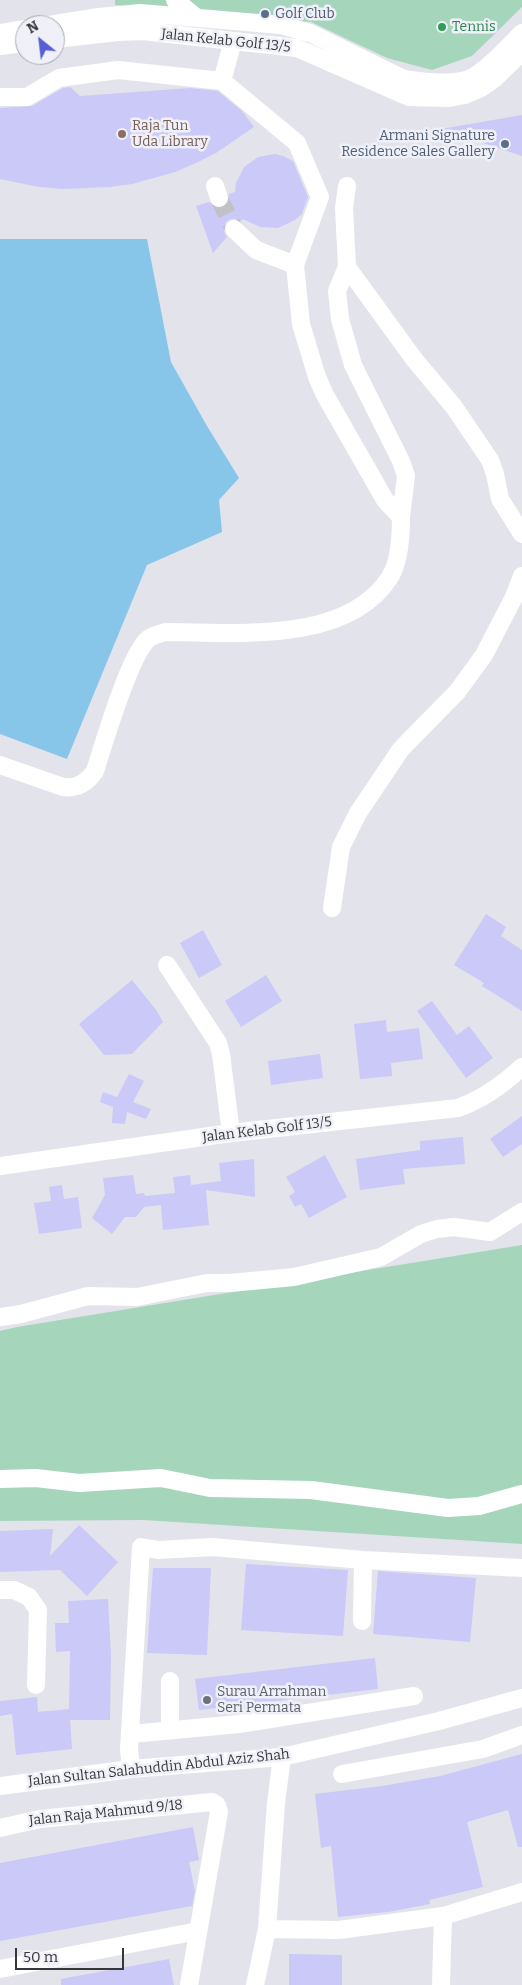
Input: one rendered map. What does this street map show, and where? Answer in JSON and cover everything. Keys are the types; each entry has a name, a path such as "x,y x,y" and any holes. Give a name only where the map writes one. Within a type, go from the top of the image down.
{"street":[{"path":"175,0 197,18"},
{"path":"65,23 116,15 137,4 157,7 197,18 281,25 310,33 404,79 460,82 472,78 486,68 522,33"},
{"path":"137,4 142,31"},
{"path":"157,7 162,34"},
{"path":"0,33 15,31"},
{"name":"Jalan Kelab Golf 13/5","path":"65,39 142,31 297,48 409,97 432,98 465,95 481,88 494,79 522,52"},
{"path":"222,81 233,41"},
{"path":"0,46 15,44"},
{"path":"0,98 27,97 59,78 118,70 222,81 297,143 320,197 295,265 301,324 322,389 385,500 400,517"},
{"path":"0,765 63,787 71,788 81,785 95,771 133,662 146,640 165,632 261,632 309,627 344,615 363,606 379,592 391,575 401,542 400,517 406,476 401,461 353,365 340,319 337,291 347,267 344,208 347,186"},
{"path":"234,229 256,250 295,265"},
{"path":"347,267 414,359 454,407 485,452 495,474 500,499 522,534"},
{"path":"332,908 341,847 358,812 401,749 457,692 484,655 514,597 522,576"},
{"path":"168,964 218,1043 231,1133"},
{"name":"Jalan Kelab Golf 13/5","path":"0,1166 231,1133 458,1108 489,1094 522,1067"},
{"path":"0,1316 20,1314 88,1296 137,1298 207,1283 230,1283 294,1277 390,1254 421,1234 437,1229 454,1227 490,1232 522,1212"},
{"path":"0,1479 36,1478 78,1483 161,1478 210,1488 311,1490 448,1508 479,1506 522,1494"},
{"path":"131,1770 129,1749 132,1734 141,1547 158,1550 212,1547 364,1560 522,1568"},
{"path":"362,1621 364,1560"},
{"path":"0,1590 14,1590 29,1597 38,1610 36,1684"},
{"path":"170,1681 170,1730"},
{"path":"132,1734 239,1724 414,1696"},
{"name":"Jalan Sultan Salahuddin Abdul Aziz Shah","path":"0,1786 131,1770 282,1757 439,1721 522,1698"},
{"path":"342,1774 483,1749 522,1735"},
{"path":"255,1985 267,1929 276,1804 282,1757"},
{"name":"Jalan Raja Mahmud 9/18","path":"0,1828 40,1819 212,1802 217,1805 219,1812 198,1931"},
{"path":"267,1929 340,1930 443,1916 522,1892"},
{"path":"441,1985 443,1916"},
{"path":"0,1969 198,1931 189,1985"}],"green space":[{"path":"115,0 522,0 522,7 472,56 432,70 387,58 311,22 115,5"},
{"path":"522,1245 522,1544 143,1520 0,1521 0,1331"}],"water":[{"path":"0,239 147,239 171,362 239,478 219,500 222,532 147,565 67,759 0,734"}],"building":[{"name":"Raja Tun Uda Library","path":"70,87 80,96 190,88 218,91 243,112 254,127 216,153 196,163 175,172 132,184 63,189 39,187 0,179 0,108 32,106 63,88"},
{"name":"Armani Signature Residence Sales Gallery","path":"522,115 522,156 441,129"},
{"path":"275,154 293,161 308,197 302,214 295,220 278,228 260,227 243,219 241,221 231,219 226,222 224,227 227,237 213,253 196,206 209,202 216,208 222,208 227,205 229,194 235,192 236,183 244,167 258,157"},
{"path":"486,914 506,927 501,936 522,950 522,1011 482,986 484,983 454,965"},
{"path":"203,930 222,965 199,978 180,943"},
{"path":"266,975 282,1001 241,1027 225,1001"},
{"path":"132,980 157,1011 163,1022 132,1054 104,1055 79,1024"},
{"path":"432,1001 457,1035 469,1026 493,1058 466,1078 417,1011"},
{"path":"386,1020 387,1032 419,1028 423,1059 391,1063 392,1076 360,1079 354,1024"},
{"path":"320,1054 323,1078 271,1085 268,1061"},
{"path":"129,1074 144,1081 133,1102 151,1109 146,1119 127,1112 125,1124 112,1123 113,1107 100,1102 103,1092 117,1097"},
{"path":"522,1116 522,1144 503,1157 490,1139"},
{"path":"463,1137 465,1164 403,1169 405,1184 360,1190 356,1159 420,1150 420,1141"},
{"path":"325,1155 347,1197 309,1218 301,1204 295,1207 289,1196 295,1192 286,1177"},
{"path":"254,1159 255,1197 206,1190 209,1225 163,1230 161,1205 144,1207 136,1217 125,1217 112,1234 92,1218 105,1195 103,1178 133,1175 136,1194 144,1193 145,1196 175,1193 173,1177 190,1175 191,1185 221,1181 219,1163"},
{"path":"62,1185 64,1199 78,1197 82,1228 39,1234 34,1203 51,1201 49,1187"},
{"path":"79,1525 118,1562 87,1596 60,1570 0,1572 0,1531 53,1529 50,1556"},
{"path":"246,1564 348,1570 343,1636 241,1630"},
{"path":"153,1568 211,1568 207,1655 147,1653"},
{"path":"378,1571 476,1578 470,1642 373,1634"},
{"path":"108,1599 111,1656 110,1720 70,1720 72,1749 16,1755 12,1714 0,1716 0,1701 37,1697 38,1712 69,1709 70,1651 56,1652 55,1623 69,1623 68,1601"},
{"path":"375,1658 378,1689 199,1710 195,1679"},
{"path":"522,1754 522,1847 518,1847 508,1810 467,1822 483,1887 429,1900 430,1904 388,1912 338,1917 331,1846 321,1848 315,1794 382,1786 440,1776"},
{"path":"193,1827 199,1860 189,1862 195,1891 192,1906 0,1941 0,1863"},
{"path":"289,1954 342,1955 342,1985 289,1985"},
{"path":"169,1959 174,1985 61,1985 61,1979"}],"tunnel":[{"path":"219,198 234,229"}],"place":[{"name":"Golf Club","path":"265,14"},
{"name":"Tennis","path":"442,27"},
{"name":"Raja Tun Uda Library","path":"122,134"},
{"name":"Armani Signature Residence Sales Gallery","path":"505,144"},
{"name":"Surau Arrahman Seri Permata","path":"207,1700"}]}
